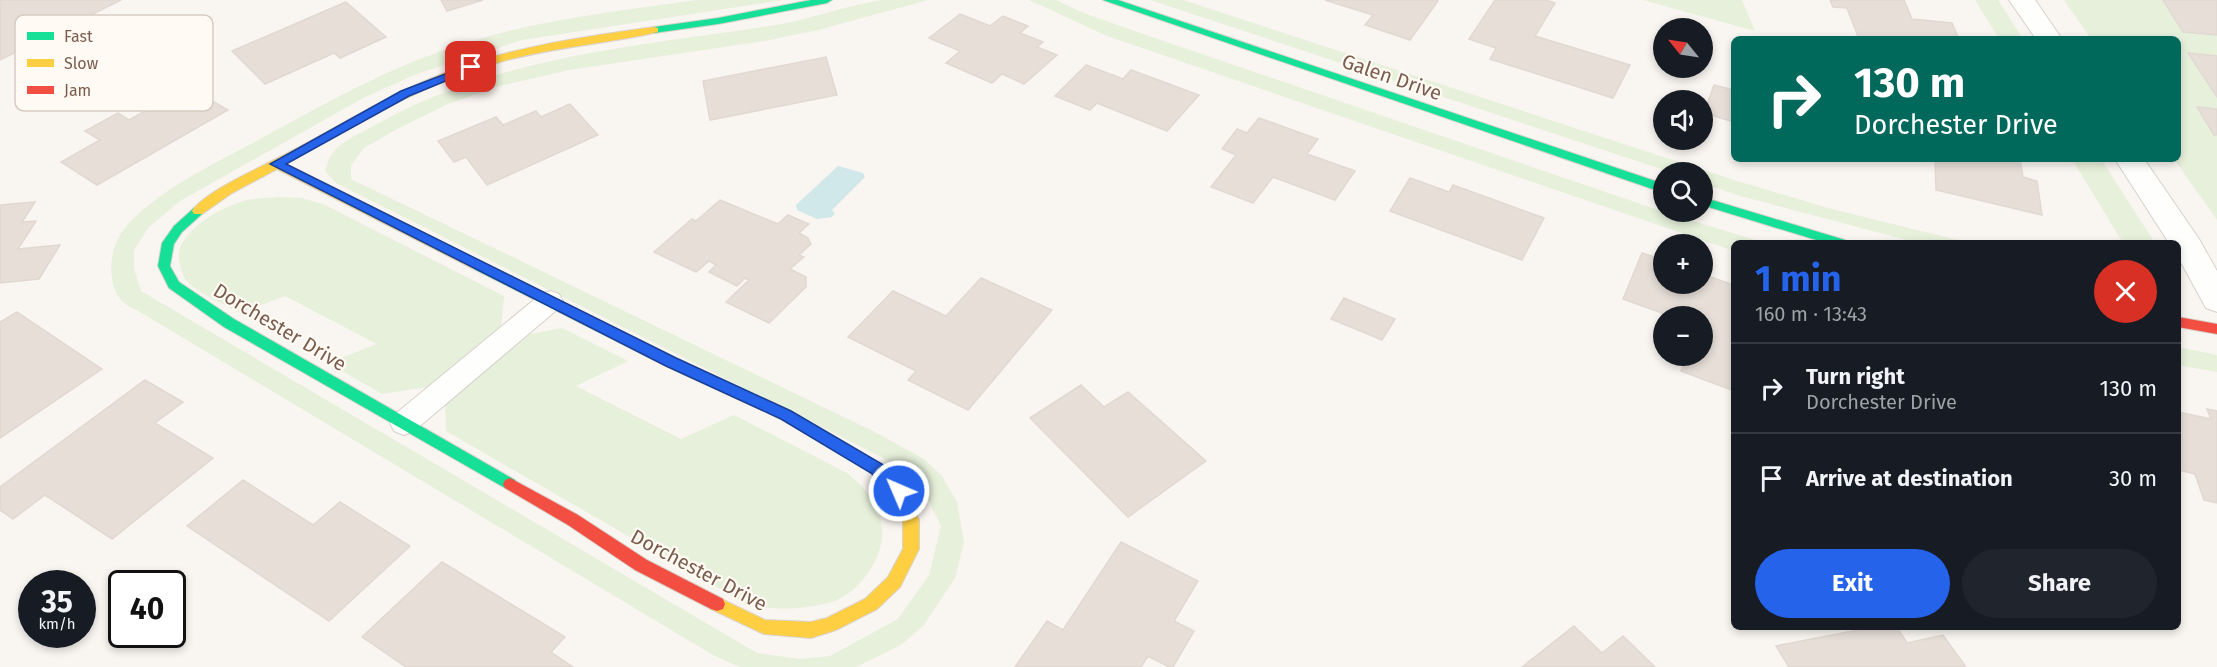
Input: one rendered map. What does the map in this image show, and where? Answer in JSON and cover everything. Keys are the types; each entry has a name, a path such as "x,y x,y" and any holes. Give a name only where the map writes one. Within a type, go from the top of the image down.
{"street":[{"name":"Dorchester Drive","path":"276,164 671,362 786,415 877,469 899,491 911,520 911,549 894,582 871,604 830,625 811,630 764,627 641,565 573,520 229,323 174,285 164,266 168,243 178,229 202,208 276,164 405,93 471,67 517,54 573,42 718,21 827,0"},
{"name":"Galen Drive","path":"1108,0 1653,185"},
{"path":"2022,0 2047,36"},
{"path":"2131,162 2188,247 2217,300"},
{"path":"1713,204 1831,240"},
{"path":"2181,323 2217,329"}],"lane":[{"path":"405,423 550,300"}],"green space":[{"path":"697,0 783,0 522,40 417,74 365,97 180,201 149,227 134,250 134,269 141,291 757,653 800,659 830,656 898,619 929,575 941,526 923,490 909,471 336,183 325,171 336,149 362,132 427,99 524,67 624,47 776,25 883,0 928,0 818,30 764,41 569,70 496,87 448,104 397,129 364,148 351,165 351,179 873,431 924,459 942,476 957,502 964,542 955,578 924,625 901,645 856,667 740,667 713,655 127,305 117,294 112,279 113,254 118,239 142,210 198,172 357,87 438,52 494,35 580,17"},
{"path":"1029,0 1056,0 1081,12 1149,36 1653,208 1653,222 1697,222 1755,240 1731,240 1731,250 1713,244 1713,234 1684,234 1107,36"},
{"path":"1150,0 1183,0 1679,162 1653,162 1653,166"},
{"path":"1643,0 1742,0 1755,31"},
{"path":"1975,0 1998,0 2021,36 1997,36"},
{"path":"2064,0 2217,0 2217,220 2176,162 2181,162 2181,36 2089,36"},
{"path":"2074,162 2103,162 2153,240 2121,240"},
{"path":"1713,173 1828,208 1958,240 1907,240 1740,196 1713,187"},
{"path":"302,198 325,205 504,296 501,327 427,387 382,394 328,363 377,344 285,296 240,313 188,283 179,261 184,240 192,231 214,214 237,203 251,199"},
{"path":"562,328 628,361 576,386 681,439 734,415 847,473 868,495 876,506 880,518 881,545 865,577 846,595 837,600 814,606 769,608 746,604 446,431 445,400 519,336"},
{"path":"2181,348 2217,355 2217,372 2181,366"}],"water":[{"path":"838,166 863,173 865,177 832,210 835,213 832,217 817,219 797,210 796,205"}],"building":[{"path":"0,0 121,0 91,15 15,15 15,53 0,60"},
{"path":"441,0 483,0 447,11"},
{"path":"1325,0 1438,1 1410,40 1365,25 1373,15"},
{"path":"1495,0 1546,0 1555,3 1535,36 1630,65 1613,98 1490,59 1496,48 1469,39"},
{"path":"1830,0 1904,0 1912,19 1952,23 1958,36 1858,36 1847,8 1833,7"},
{"path":"2163,0 2217,0 2217,35 2183,32"},
{"path":"346,2 386,37 340,58 334,53 265,84 232,51"},
{"path":"960,14 990,26 1003,16 1028,26 1020,33 1043,42 1037,47 1057,55 1024,84 1002,74 992,83 946,63 960,51 929,38"},
{"path":"2188,53 2217,56 2217,97"},
{"path":"826,57 837,95 710,120 703,81"},
{"path":"1086,65 1123,79 1131,70 1199,95 1167,131 1097,103 1090,110 1055,96"},
{"path":"1714,85 1731,89 1731,121 1713,116"},
{"path":"213,101 228,110 97,185 61,162 100,140 85,131 118,113 129,120 145,111 213,111"},
{"path":"570,104 598,135 487,185 466,157 454,162 438,141 496,117 503,125 536,111 541,117"},
{"path":"2197,107 2217,109 2217,135 2214,135"},
{"path":"1259,118 1318,139 1307,154 1355,171 1335,200 1273,177 1253,203 1211,187 1236,155 1222,149 1237,129 1247,133"},
{"path":"1935,162 2020,162 2023,177 2037,181 2042,215 1936,190"},
{"path":"1410,178 1449,192 1453,185 1544,218 1522,260 1390,211"},
{"path":"720,200 778,224 788,215 809,224 799,233 808,238 811,244 799,255 804,257 790,269 806,277 806,287 769,323 726,302 749,280 745,278 737,286 709,272 716,265 709,261 696,272 654,252 692,219 696,221"},
{"path":"35,202 22,222 36,221 18,249 60,245 39,279 0,283 0,205"},
{"path":"1642,253 1653,256 1653,294 1713,294 1713,278 1731,284 1731,390 1681,371 1683,366 1713,366 1713,306 1653,306 1653,310 1623,299"},
{"path":"981,278 1052,310 968,410 908,380 916,371 848,337 893,291 946,316"},
{"path":"1344,298 1395,319 1382,340 1331,319"},
{"path":"17,312 102,369 0,438 0,322"},
{"path":"145,380 183,402 155,423 213,458 112,539 45,495 13,519 0,510 0,487"},
{"path":"1081,385 1104,407 1128,392 1206,461 1128,517 1030,418"},
{"path":"2207,409 2217,411 2217,503 2204,500 2195,474 2181,471 2181,413 2211,419"},
{"path":"243,480 313,525 340,502 410,546 329,621 187,526"},
{"path":"1121,542 1198,581 1174,621 1194,631 1173,667 1148,656 1141,667 1015,667 1047,621 1063,630"},
{"path":"442,562 565,637 551,652 573,667 406,667 362,637"},
{"path":"1574,626 1602,653 1623,636 1655,667 1522,667"},
{"path":"1858,630 1899,630 1907,643 1943,635 1966,667 1789,667 1776,646"}],"traffic: fast":[{"path":"654,30 718,21 827,0"},
{"path":"1108,0 1653,185"},
{"path":"1713,204 1831,240"},
{"path":"198,211 178,229 168,243 164,266 174,285 229,323 510,484"},
{"path":"479,266 671,362 786,415 844,449"}],"traffic: slow":[{"path":"198,211 228,190 352,121 446,76 493,60 539,49 654,30"},
{"path":"276,164 479,266"},
{"path":"717,604 764,627 811,630 830,625 871,604 894,582 911,549 911,520 899,491 877,469 844,449"}],"traffic: jam":[{"path":"2181,323 2217,329"},
{"path":"510,484 573,520 641,565 717,604"}],"route":[{"path":"471,67 405,93 276,164 671,362 786,415 877,469 899,491"}]}
